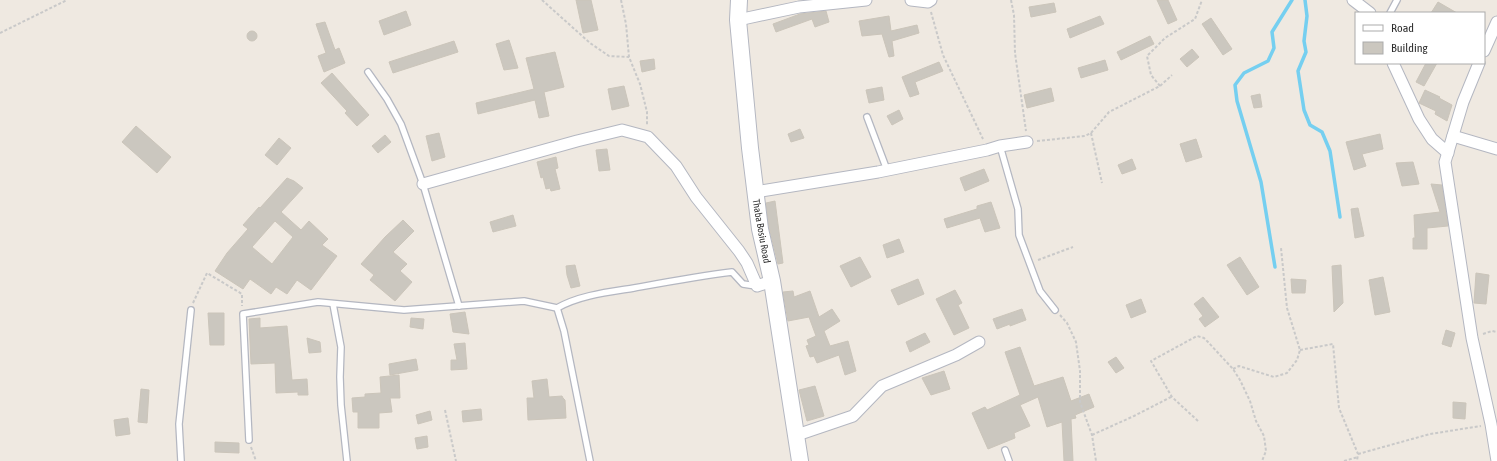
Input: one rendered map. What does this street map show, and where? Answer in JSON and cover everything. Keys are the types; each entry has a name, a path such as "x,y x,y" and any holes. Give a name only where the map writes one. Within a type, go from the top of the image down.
{"street":[{"name":"Thaba Bosiu Road","path":"739,0 738,20 755,192 760,229 772,281 800,461"},
{"path":"738,20 799,7 866,0"},
{"path":"911,0 930,1"},
{"path":"1353,0 1369,12"},
{"path":"1485,49 1497,22"},
{"path":"1393,64 1419,119 1432,139 1448,153"},
{"path":"1479,64 1463,102 1445,162 1450,186 1472,338 1492,424 1497,461"},
{"path":"423,184 576,141 622,130 648,137 676,166 696,197 739,251 747,263 757,286 772,281"},
{"path":"1453,136 1497,149"},
{"path":"755,192 887,170 987,150 1000,146 1027,142"},
{"path":"797,435 852,416 882,386 956,355 979,342"}],"lane":[{"path":"1391,12 1397,0"},
{"path":"368,72 387,99 401,124 423,184 458,306"},
{"path":"868,117 887,170"},
{"path":"1000,146 1018,209 1019,235 1040,291 1055,310"},
{"path":"249,440 243,314 318,302 404,310 524,301 557,308 567,302 604,293 732,272 743,284 757,286"},
{"path":"333,304 341,347 341,405 347,461"},
{"path":"557,308 564,330 590,461"},
{"path":"181,461 179,424 191,310"},
{"path":"1005,450 1009,461"}],"path":[{"path":"0,33 67,0"},
{"path":"542,0 590,43 609,56 629,57"},
{"path":"621,0 626,24 629,57 640,84 647,112 648,137"},
{"path":"1011,0 1014,15 1015,53 1027,142 1085,136 1091,133 1109,112 1160,86 1172,75"},
{"path":"1160,86 1151,75 1147,56 1165,38 1195,19 1202,0"},
{"path":"930,1 943,55 987,150"},
{"path":"1091,133 1102,183"},
{"path":"1030,264 1073,247"},
{"path":"1233,370 1239,366 1274,377 1287,373 1297,360 1300,350 1287,308 1280,248"},
{"path":"191,310 208,273 242,294 243,314"},
{"path":"1055,310 1067,323 1076,342 1080,371 1080,402 1092,436 1096,461"},
{"path":"1472,338 1492,331 1497,332"},
{"path":"1198,421 1172,397 1151,361 1197,336 1204,338 1240,380 1250,401 1256,421 1264,436 1266,450 1262,461"},
{"path":"1300,350 1333,344 1339,408 1358,454 1357,461"},
{"path":"1092,436 1172,397"},
{"path":"445,410 456,461"},
{"path":"1358,454 1430,434 1492,424"},
{"path":"249,440 256,461"},
{"path":"1344,461 1358,457"}],"building":[{"path":"576,0 591,0 598,30 583,33"},
{"path":"1157,0 1168,0 1177,20 1168,24"},
{"path":"1438,2 1455,12 1432,12"},
{"path":"1054,3 1056,12 1031,17 1029,7"},
{"path":"406,11 411,25 384,35 379,21"},
{"path":"826,11 829,22 815,27 812,19 776,32 773,24 800,14"},
{"path":"889,16 891,31 917,25 919,33 892,41 894,56 889,57 882,34 862,36 859,21"},
{"path":"1100,16 1104,24 1070,38 1067,29"},
{"path":"1211,18 1232,49 1223,55 1202,24"},
{"path":"325,22 335,50 339,48 345,63 324,72 318,56 326,53 316,24"},
{"path":"250,31 254,31 256,32 256,40 250,41 247,38 247,34"},
{"path":"1150,36 1154,44 1121,60 1117,52"},
{"path":"509,40 518,68 504,70 496,44"},
{"path":"454,41 458,52 393,73 389,62"},
{"path":"1192,49 1199,57 1187,67 1180,59"},
{"path":"555,52 564,87 544,92 549,116 539,118 535,100 478,114 476,103 534,89 526,58"},
{"path":"654,59 655,69 642,72 640,61"},
{"path":"1105,60 1108,70 1081,78 1078,68"},
{"path":"939,62 943,71 915,82 919,94 910,97 902,77"},
{"path":"1425,64 1436,64 1424,86 1416,82"},
{"path":"332,73 369,115 357,126 345,113 347,111 321,83"},
{"path":"624,86 629,106 612,110 608,89"},
{"path":"882,87 884,100 869,103 866,90"},
{"path":"1051,88 1054,101 1027,108 1024,95"},
{"path":"1425,90 1452,105 1447,121 1435,114 1436,111 1419,103"},
{"path":"1260,94 1262,107 1254,108 1251,96"},
{"path":"899,110 903,119 892,125 887,116"},
{"path":"136,126 171,157 157,173 122,142"},
{"path":"800,129 804,138 791,142 788,134"},
{"path":"439,133 445,157 432,161 426,136"},
{"path":"1380,134 1383,149 1362,154 1366,166 1354,170 1346,142"},
{"path":"385,135 391,142 378,153 372,146"},
{"path":"279,138 291,148 277,165 265,155"},
{"path":"1196,139 1202,157 1186,162 1180,144"},
{"path":"607,149 610,170 599,171 596,150"},
{"path":"556,157 558,168 555,169 560,189 551,191 550,188 546,189 543,177 541,178 537,162"},
{"path":"1132,159 1136,169 1122,174 1118,165"},
{"path":"1413,162 1419,184 1402,186 1396,163"},
{"path":"984,169 989,181 965,191 960,178"},
{"path":"287,178 303,188 281,212 301,230 309,221 328,239 322,245 337,256 311,290 297,280 287,294 276,287 271,294 250,279 243,289 215,271 227,253 248,229 243,225 259,207 260,208","holes":["275,221 293,237 272,264 252,247"]},
{"path":"1431,184 1442,185 1448,226 1427,228 1427,249 1413,249 1413,238 1415,238 1414,215 1440,212"},
{"path":"775,201 783,263 778,264 769,227 766,203"},
{"path":"991,202 1000,228 985,232 980,218 947,228 944,219 977,209 977,206"},
{"path":"1358,208 1364,236 1355,238 1351,209"},
{"path":"513,215 516,226 493,232 490,222"},
{"path":"403,220 414,231 393,252 407,264 400,271 412,282 395,301 370,280 374,275 361,264 385,237"},
{"path":"899,239 904,252 887,258 883,245"},
{"path":"860,257 871,277 851,287 840,266"},
{"path":"1240,257 1259,287 1247,295 1227,265"},
{"path":"575,265 580,286 571,288 566,266"},
{"path":"1341,265 1343,303 1334,312 1332,266"},
{"path":"1476,273 1489,275 1486,304 1474,303"},
{"path":"1383,277 1390,312 1375,315 1369,280"},
{"path":"918,279 924,294 898,305 891,290"},
{"path":"1291,279 1306,280 1305,293 1292,293"},
{"path":"955,290 962,303 958,305 969,328 954,335 936,299"},
{"path":"793,291 794,297 810,291 819,317 832,309 840,321 824,331 830,346 848,341 856,371 845,375 839,355 817,363 814,356 810,357 806,346 809,345 807,340 816,336 809,317 788,321 783,292"},
{"path":"1203,297 1219,317 1205,327 1199,319 1203,316 1194,304"},
{"path":"1141,299 1146,312 1131,318 1126,305"},
{"path":"1022,309 1026,320 997,329 993,319"},
{"path":"465,312 469,334 453,332 450,314"},
{"path":"208,313 224,313 224,345 210,345"},
{"path":"260,318 260,328 287,326 292,380 307,379 308,395 298,395 298,392 276,393 275,363 251,364 249,319"},
{"path":"411,318 424,319 423,329 410,327"},
{"path":"1446,330 1455,333 1451,347 1442,344"},
{"path":"925,333 930,342 910,352 906,342"},
{"path":"307,338 320,342 321,352 309,353"},
{"path":"465,343 467,369 451,370 451,360 457,360 454,344"},
{"path":"1020,347 1034,386 1063,377 1071,401 1089,394 1094,407 1075,415 1076,418 1071,419 1073,461 1064,461 1062,422 1047,427 1038,397 1020,405 1030,426 1014,433 1015,438 988,449 972,413 985,407 987,410 1020,395 1005,352"},
{"path":"1116,357 1124,368 1116,373 1108,362"},
{"path":"416,359 418,370 390,375 389,364"},
{"path":"944,371 950,389 931,395 922,378"},
{"path":"399,375 400,398 390,398 392,412 379,413 379,428 358,428 358,412 353,412 352,398 365,397 365,394 381,393 380,377"},
{"path":"547,379 549,397 562,396 565,400 566,418 528,420 527,398 534,398 532,381"},
{"path":"815,386 824,416 807,421 799,390"},
{"path":"141,389 149,390 147,423 138,422"},
{"path":"1453,402 1466,403 1465,419 1453,418"},
{"path":"481,409 482,420 463,422 462,411"},
{"path":"430,411 432,420 418,424 416,415"},
{"path":"128,418 130,434 116,436 114,420"},
{"path":"427,436 428,447 417,449 415,438"},
{"path":"215,442 239,443 239,453 215,452"}],"waterway":[{"path":"1275,267 1261,182 1237,101 1235,85 1244,73 1268,61 1274,48 1272,32 1292,0"},
{"path":"1305,0 1307,16 1304,41 1306,52 1298,71 1304,110 1310,125 1322,132 1330,151 1340,217"}]}
